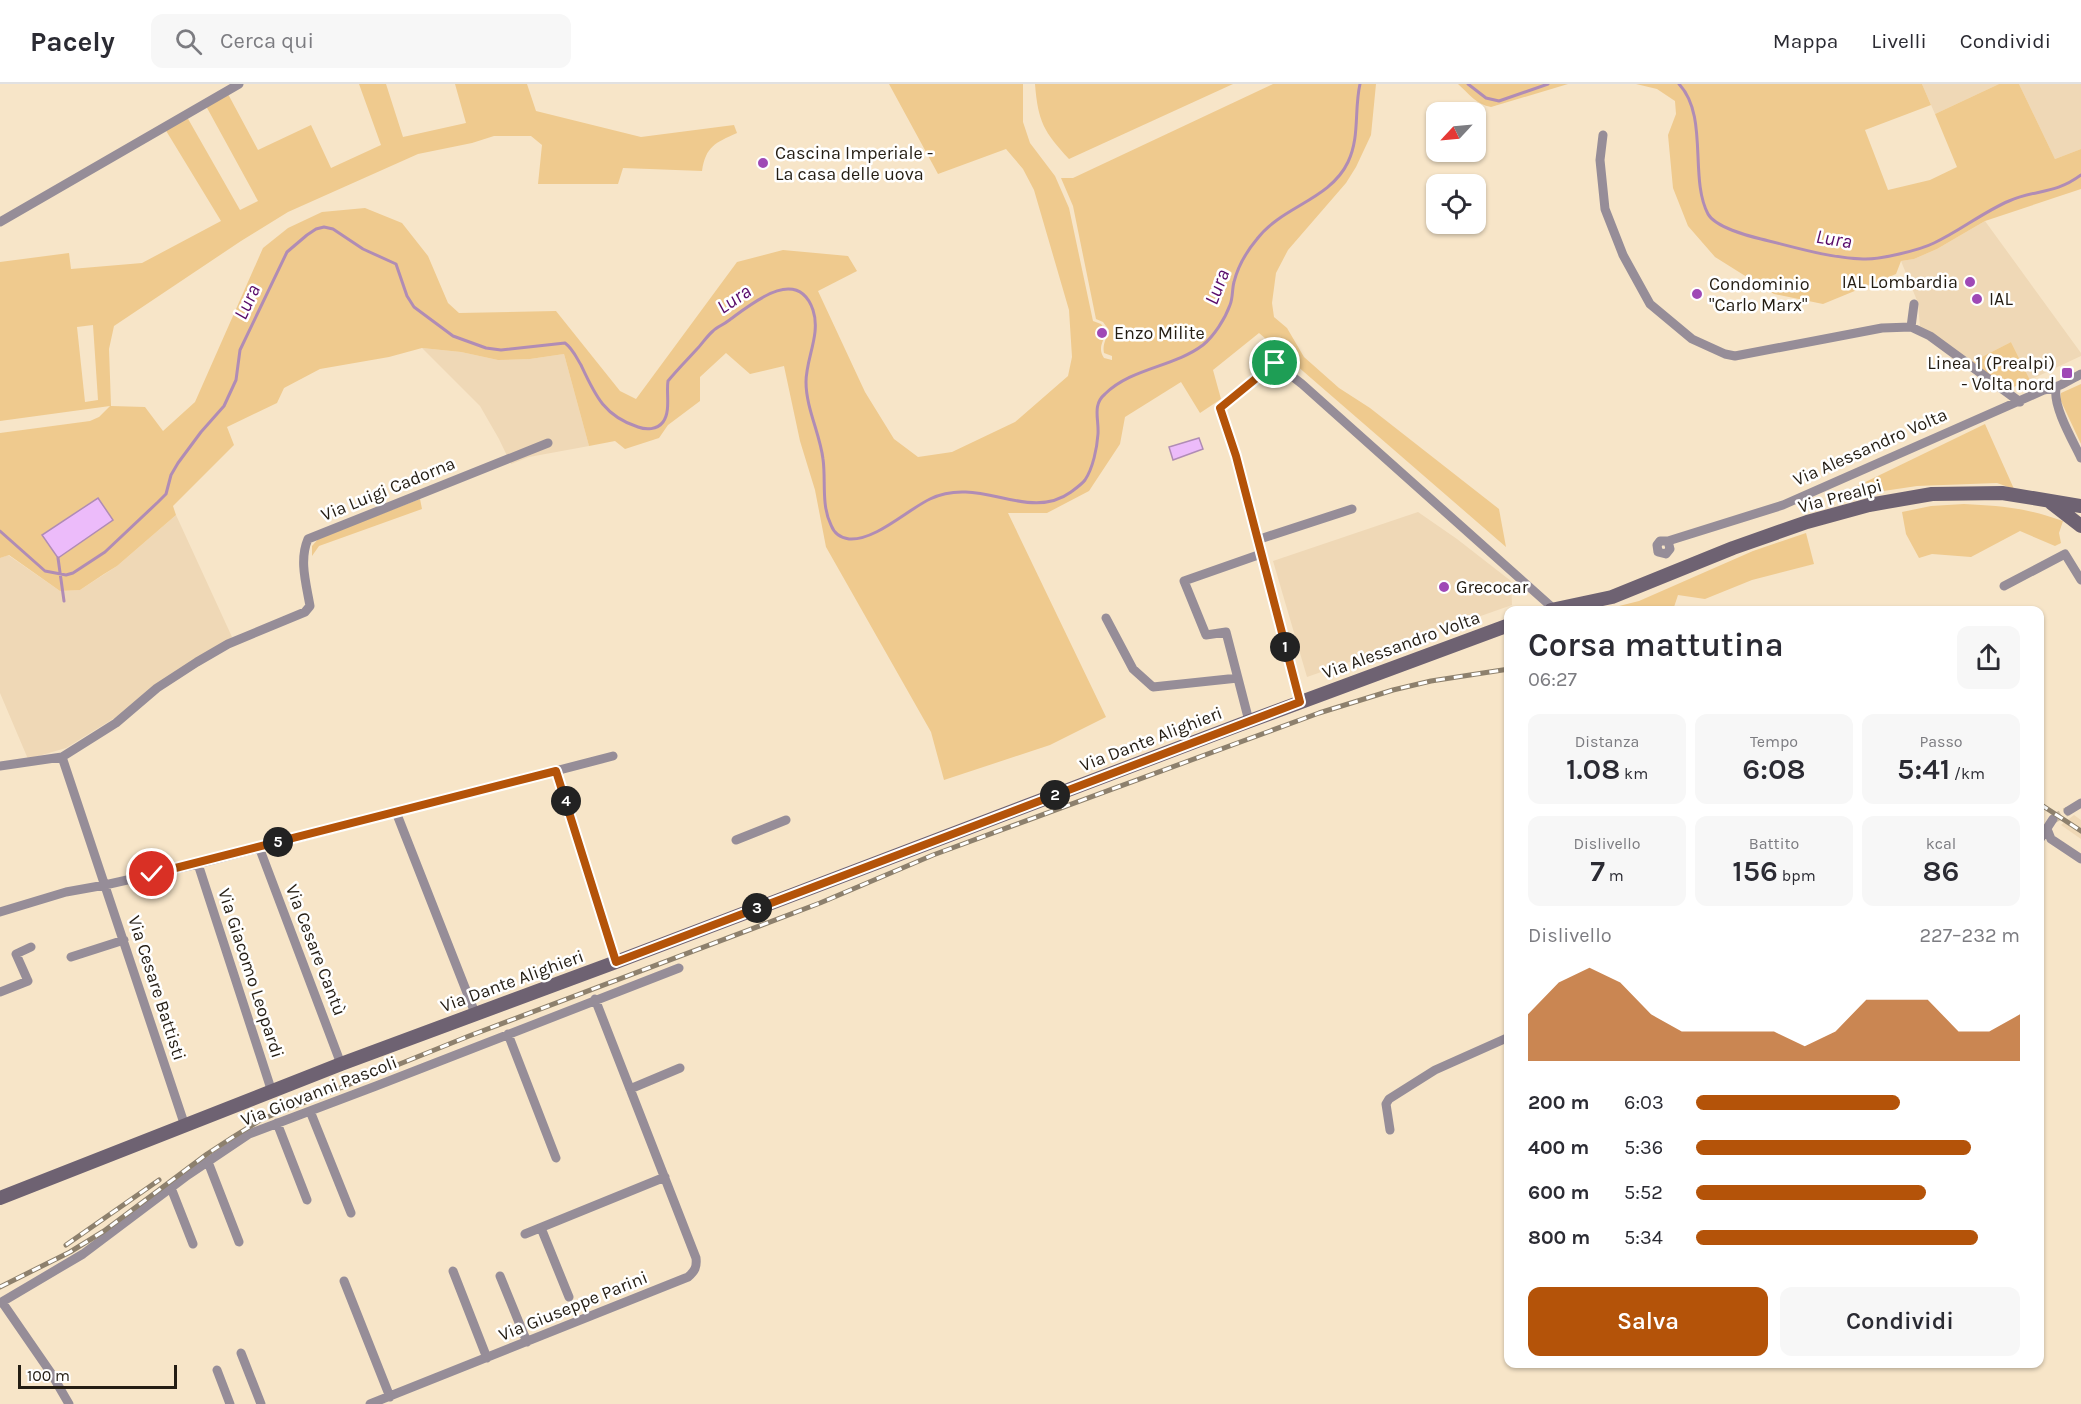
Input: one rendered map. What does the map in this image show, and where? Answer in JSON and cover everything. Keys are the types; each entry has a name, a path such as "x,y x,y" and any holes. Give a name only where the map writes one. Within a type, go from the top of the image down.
{"street":[{"path":"0,222 239,84"},
{"path":"1603,135 1600,160 1605,209 1623,255 1650,304 1692,339 1725,354 1735,356 1882,328 1911,327 1930,336 2020,402"},
{"path":"1911,327 1914,304"},
{"path":"1300,702 1236,456 1220,408 1275,363 1310,391 1548,606"},
{"name":"Via Alessandro Volta","path":"1668,541 1783,505 2044,390 2056,389 2081,374"},
{"path":"2056,389 2058,406 2081,458"},
{"name":"Via Luigi Cadorna","path":"62,757 116,723 157,688 197,662 228,644 305,612 310,606 303,562 304,548 308,538 548,443"},
{"name":"Via Prealpi","path":"1570,606 1612,597 1733,548 1869,505 1932,494 2002,493 2081,506"},
{"name":"Via Prealpi","path":"2046,499 2081,526"},
{"path":"1257,540 1352,509"},
{"path":"1244,723 1238,678 1226,632 1206,635 1184,581 1261,554"},
{"path":"2004,586 2066,554 2081,580"},
{"path":"1106,618 1133,669 1153,687 1238,678"},
{"name":"Via Alessandro Volta","path":"1244,723 1504,627"},
{"name":"Via Dante Alighieri","path":"0,1198 341,1064 1244,723"},
{"path":"0,912 66,892 198,864 613,756"},
{"path":"0,766 62,757"},
{"name":"Via Cesare Battisti","path":"62,757 185,1126"},
{"path":"556,771 616,962"},
{"path":"2068,811 2081,803"},
{"path":"396,812 476,1013"},
{"path":"2044,833 2053,819"},
{"path":"736,840 786,820"},
{"path":"2047,829 2051,839 2081,859"},
{"name":"Via Cesare Cantù","path":"260,847 341,1064"},
{"name":"Via Giacomo Leopardi","path":"198,864 272,1092"},
{"path":"71,957 124,940"},
{"path":"0,992 28,981 16,954 31,947"},
{"name":"Via Giovanni Pascoli","path":"1,1303 83,1254 171,1188 249,1134 679,968"},
{"name":"Via Giuseppe Parini","path":"370,1404 694,1273 697,1266 696,1258 595,999"},
{"path":"508,1034 556,1158"},
{"path":"1390,1130 1386,1104 1389,1099 1436,1070 1504,1039"},
{"path":"630,1089 680,1068"},
{"path":"310,1111 351,1213"},
{"path":"277,1123 307,1200"},
{"path":"208,1162 239,1242"},
{"path":"525,1234 665,1178"},
{"path":"171,1188 193,1244"},
{"path":"541,1227 569,1297"},
{"path":"453,1271 487,1358"},
{"path":"500,1276 527,1342"},
{"path":"344,1281 390,1397"},
{"path":"1,1303 51,1373 69,1404"},
{"path":"241,1353 261,1404"},
{"path":"217,1370 230,1404"}],"shaded area":[{"path":"359,84 386,84 403,137 466,123 455,84 527,84 536,111 641,137 734,125 737,133 713,146 706,156 702,171 623,168 618,184 538,184 542,145 531,136 494,136 418,154 288,212 114,326 109,349 111,406 145,407 163,431 195,402 263,248 288,228 322,212 365,208 402,223 428,256 448,303 459,313 556,311 620,391 636,399 737,262 783,250 848,256 857,271 818,291 865,392 894,439 918,457 952,452 1015,422 1068,376 1072,357 1069,310 1034,190 1023,169 1006,149 938,174 889,84 1023,84 1023,122 1030,143 1055,176 1069,208 1093,321 1101,324 1106,331 1101,348 1102,354 1104,358 1112,360 1112,356 1104,353 1104,344 1109,330 1103,322 1096,319 1073,206 1061,178 1073,178 1273,84 1376,84 1371,135 1346,183 1288,250 1276,273 1272,303 1274,317 1287,328 1304,357 1339,388 1370,408 1499,509 1506,547 1259,333 1213,370 1221,399 1200,413 1181,382 1125,417 1120,444 1089,491 1047,513 1008,513 1106,717 1050,745 944,780 931,732 826,547 815,490 800,441 784,366 750,374 726,353 700,377 700,401 668,425 659,438 625,449 615,441 589,446 564,354 530,359 498,360 461,352 422,348 389,357 320,369 284,388 277,403 227,427 234,445 173,506 176,515 117,566 80,590 60,591 9,555 0,558 0,433 90,421 99,417 110,406 0,421 0,262 69,253 71,269 142,263 221,221 165,129 187,117 240,210 258,201 206,106 228,94 258,150 311,125 331,168 381,145","holes":["93,325 98,400 85,402 77,327"]},
{"path":"1035,84 1233,84 1069,159 1044,126 1038,108"},
{"path":"1458,84 1568,84 1491,107 1486,106 1486,102 1479,102"},
{"path":"1636,84 1922,84 1931,105 1865,130 1888,190 1930,180 1957,167 1935,114 1999,84 2019,84 2055,159 2081,149 2081,189 1985,221 1937,249 1914,259 1901,261 1896,274 1823,304 1774,294 1715,257 1688,226 1673,188 1668,135 1676,114 1675,101 1657,89"},
{"path":"1922,84 1999,84 1935,114"},
{"path":"2019,84 2081,84 2081,149 2055,159"},
{"name":"IAL Lombardia","path":"1985,221 2081,356 2030,380 2011,342 1972,362 1920,327 1918,303 1901,261 1914,259 1937,249"},
{"path":"2011,342 2030,380 2009,389 1972,362"},
{"path":"422,348 461,352 498,360 530,359 564,354 589,446 529,457 511,464 480,406"},
{"path":"2081,384 2081,444 2060,399 2061,393"},
{"path":"1985,424 2014,489 1997,483 1917,486 1857,495 1853,488"},
{"path":"1199,438 1203,449 1173,460 1169,447"},
{"path":"98,498 113,520 58,558 42,535"},
{"path":"420,499 422,509 319,546 312,556 312,546 319,538"},
{"path":"1964,504 2014,508 2063,521 2059,533 2061,543 2055,546 2020,531 1971,557 1932,554 1919,558 1906,534 1902,512 1931,506"},
{"path":"1418,512 1511,581 1512,605 1307,677 1273,561"},
{"path":"176,515 232,637 202,664 66,748 28,759 0,693 0,558 8,555 60,591 80,590 117,566"},
{"path":"1806,533 1814,564 1752,580 1705,599 1678,595 1674,606 1619,606 1639,601 1753,551"},
{"path":"2074,815 2081,820 2081,839 2061,825"}],"waterway":[{"name":"Lura","path":"0,531 45,571 66,575 73,573 105,552 166,494 171,475 178,463 224,406 236,380 240,350 287,252 307,235 324,227 333,229 363,249 396,264 407,296 414,307 453,336 486,348 501,350 565,343 574,353 602,403 617,417 644,429 661,425 668,407 668,381 716,328 772,293 785,289 796,290 806,297 815,319 806,382 807,392 824,467 828,517 834,530 843,538 859,538 869,535 930,499 949,493 985,494 1021,502 1038,503 1055,500 1071,492 1084,482 1088,475 1097,445 1097,408 1101,398 1127,378 1179,358 1203,345 1225,316 1231,302 1238,270 1257,239 1279,218 1318,194 1340,175 1352,153 1360,84"},
{"name":"Lura","path":"1468,84 1486,98 1499,101 1548,84"},
{"name":"Lura","path":"1679,84 1688,97 1694,113 1700,183 1708,214 1717,223 1740,233 1812,252 1863,259 1879,258 1928,246 2009,201 2062,186 2081,175"},
{"path":"58,558 64,601"}],"tunnel":[{"path":"2053,819 2068,811"}],"railway":[{"path":"0,1287 70,1252 104,1231 207,1154 262,1119 469,1036 820,903 933,855 1319,713 1431,681 1504,670"},
{"path":"2044,807 2081,831"},
{"path":"66,1245 159,1180"}],"place":[{"name":"Cascina Imperiale - La casa delle uova","path":"763,163"},
{"name":"IAL Lombardia","path":"1970,282"},
{"name":"Condominio \"Carlo Marx\"","path":"1697,294"},
{"name":"IAL","path":"1977,299"},
{"name":"Enzo Milite","path":"1102,333"},
{"name":"Linea 1 (Prealpi) - Volta nord","path":"2067,373"},
{"name":"Grecocar","path":"1444,587"}],"route":[{"path":"152,874 556,771 616,962 1300,702 1236,456 1220,408 1275,363"}]}
